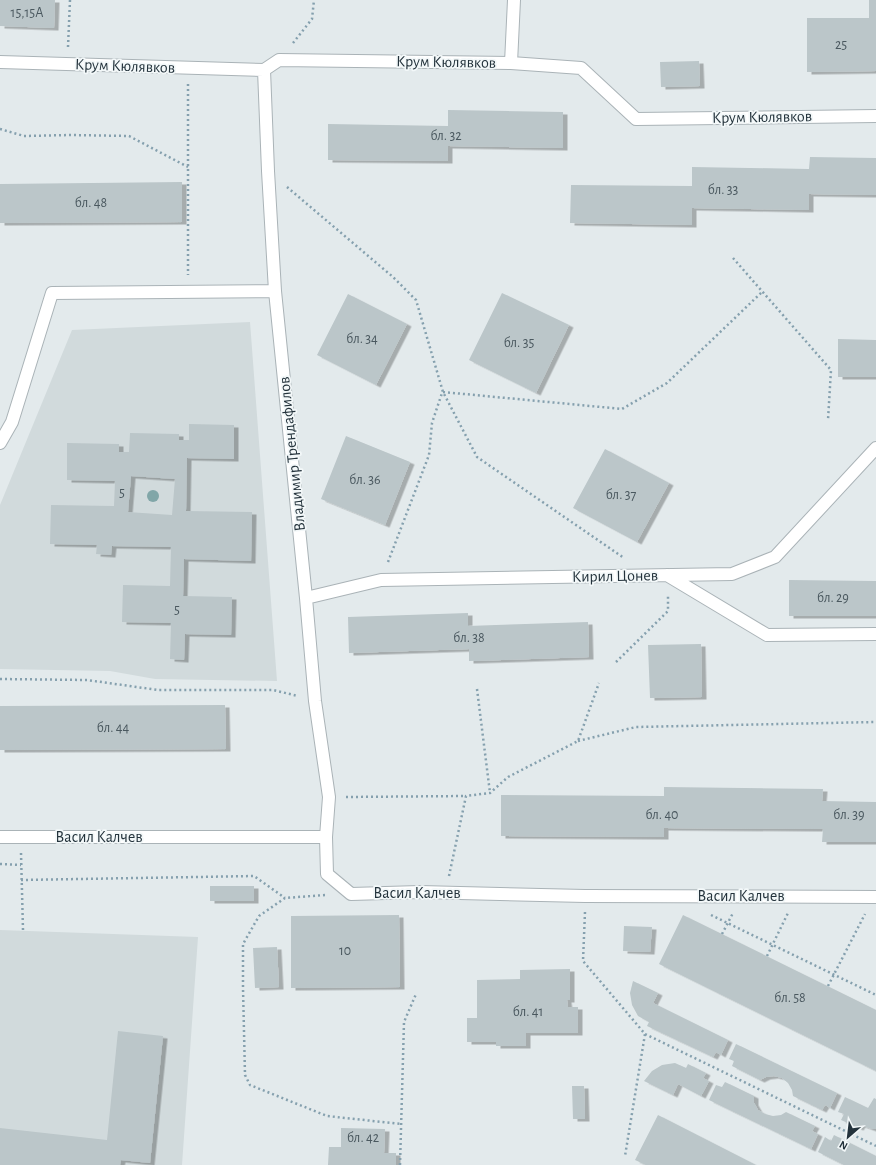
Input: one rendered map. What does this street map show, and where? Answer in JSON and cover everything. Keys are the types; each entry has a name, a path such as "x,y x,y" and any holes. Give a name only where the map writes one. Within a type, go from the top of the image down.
{"street":[{"path":"511,63 514,0"},
{"name":"Крум Кюлявков","path":"279,60 511,63 581,68 636,119 876,116"},
{"path":"264,70 279,60"},
{"name":"Крум Кюлявков","path":"0,62 264,70"},
{"name":"Владимир Трендафилов","path":"264,70 275,291 306,598 314,701 330,797 326,837"},
{"path":"0,443 12,422 52,293 275,291"},
{"name":"Кирил Цонев","path":"306,598 381,580 732,574 775,557 876,448"},
{"path":"667,575 767,635 876,634"},
{"name":"Васил Калчев","path":"0,837 326,837 328,874 351,894 445,892 585,896 876,896"}],"path":[{"path":"68,64 70,0"},
{"path":"279,60 312,19 314,0"},
{"path":"188,67 188,292"},
{"path":"0,129 24,136 129,136 188,168"},
{"path":"268,171 393,277 416,300 443,392 477,457 624,558"},
{"path":"733,258 830,370 828,420"},
{"path":"443,392 622,409 667,383 762,292"},
{"path":"381,580 429,456 432,423 443,392"},
{"path":"616,662 668,611 667,575"},
{"path":"0,679 87,680 158,690 273,690 314,701"},
{"path":"578,741 599,683"},
{"path":"476,689 490,793"},
{"path":"330,797 466,796 490,793 508,777 578,741 636,727 876,722"},
{"path":"445,892 466,796"},
{"path":"20,837 23,930"},
{"path":"0,864 21,865"},
{"path":"22,880 254,876 285,898"},
{"path":"351,894 285,898 259,916 243,944 245,1075 250,1086 327,1116 401,1124"},
{"path":"585,896 583,961 645,1034 876,1146"},
{"path":"767,956 797,896"},
{"path":"709,914 876,995"},
{"path":"828,986 860,923"},
{"path":"400,1165 404,1022 416,994"},
{"path":"625,1156 645,1034"}],"shaded area":[{"path":"250,322 277,681 155,679 110,671 0,669 0,505 72,330"},
{"path":"0,930 198,937 182,1165 0,1165"}],"building":[{"path":"0,0 55,0 54,28 0,26"},
{"path":"869,0 876,0 876,71 807,72 807,18 869,18"},
{"path":"699,61 700,86 661,87 660,62"},
{"path":"448,110 563,112 563,148 448,146 448,161 328,160 328,124 448,126"},
{"path":"810,157 876,158 876,195 809,194 809,210 692,208 692,225 570,223 571,185 692,186 692,167 809,169"},
{"path":"182,182 182,222 0,223 0,184"},
{"path":"502,293 569,325 536,393 469,360"},
{"path":"348,294 407,324 376,385 317,355"},
{"path":"838,339 876,340 876,377 838,377"},
{"path":"189,424 234,425 234,459 187,458 186,511 252,512 251,561 184,559 183,596 232,597 231,635 185,634 184,660 170,659 171,623 122,622 123,585 170,586 171,547 112,546 111,555 96,554 97,545 50,544 51,505 114,506 115,481 67,480 67,443 119,444 119,452 129,452 130,433 179,434 179,440 189,440","holes":["131,476 175,479 172,515 128,512"]},
{"path":"346,436 410,462 385,525 321,499"},
{"path":"605,449 669,483 637,542 573,508"},
{"path":"789,580 876,581 876,616 789,616"},
{"path":"468,613 468,626 588,622 589,657 469,661 469,649 349,653 348,617"},
{"path":"701,644 702,697 650,698 648,645"},
{"path":"225,705 226,749 0,750 0,706"},
{"path":"664,787 823,789 822,801 876,802 876,842 822,842 823,829 664,828 664,837 501,836 501,795 664,796"},
{"path":"210,886 254,886 254,901 210,901"},
{"path":"399,915 400,987 291,988 291,916"},
{"path":"683,915 876,1010 876,1071 659,964"},
{"path":"624,926 652,927 650,952 623,951"},
{"path":"277,947 279,987 255,988 253,948"},
{"path":"570,969 570,1000 567,1000 568,1007 578,1007 578,1033 526,1033 526,1046 496,1046 496,1042 467,1042 467,1018 477,1018 477,980 520,979 520,970"},
{"path":"633,981 658,993 653,1003 728,1040 721,1055 716,1052 713,1057 647,1026 649,1022 638,1016 632,1005 630,993"},
{"path":"118,1031 163,1036 150,1163 121,1160 120,1165 0,1165 0,1128 107,1140"},
{"path":"736,1044 837,1093 830,1108 825,1105 822,1110 793,1096 792,1090 788,1083 782,1078 774,1076 766,1077 760,1080 732,1066 734,1061 729,1059"},
{"path":"675,1063 686,1068 688,1064 706,1073 703,1078 709,1081 701,1096 678,1084 673,1095 644,1081 652,1071 662,1065"},
{"path":"725,1082 754,1096 754,1103 758,1110 765,1114 773,1116 781,1115 786,1112 815,1126 812,1131 818,1134 811,1149 709,1100 716,1085 722,1087"},
{"path":"572,1086 584,1086 585,1119 573,1119"},
{"path":"845,1097 868,1108 874,1098 876,1099 876,1129 861,1125 859,1128 841,1120 844,1114 838,1112"},
{"path":"658,1115 756,1165 646,1165 635,1160"},
{"path":"341,1128 385,1129 384,1153 396,1153 396,1165 328,1165 329,1147 341,1147"},
{"path":"834,1135 876,1156 876,1165 844,1165 818,1152 825,1137 831,1141"}]}
